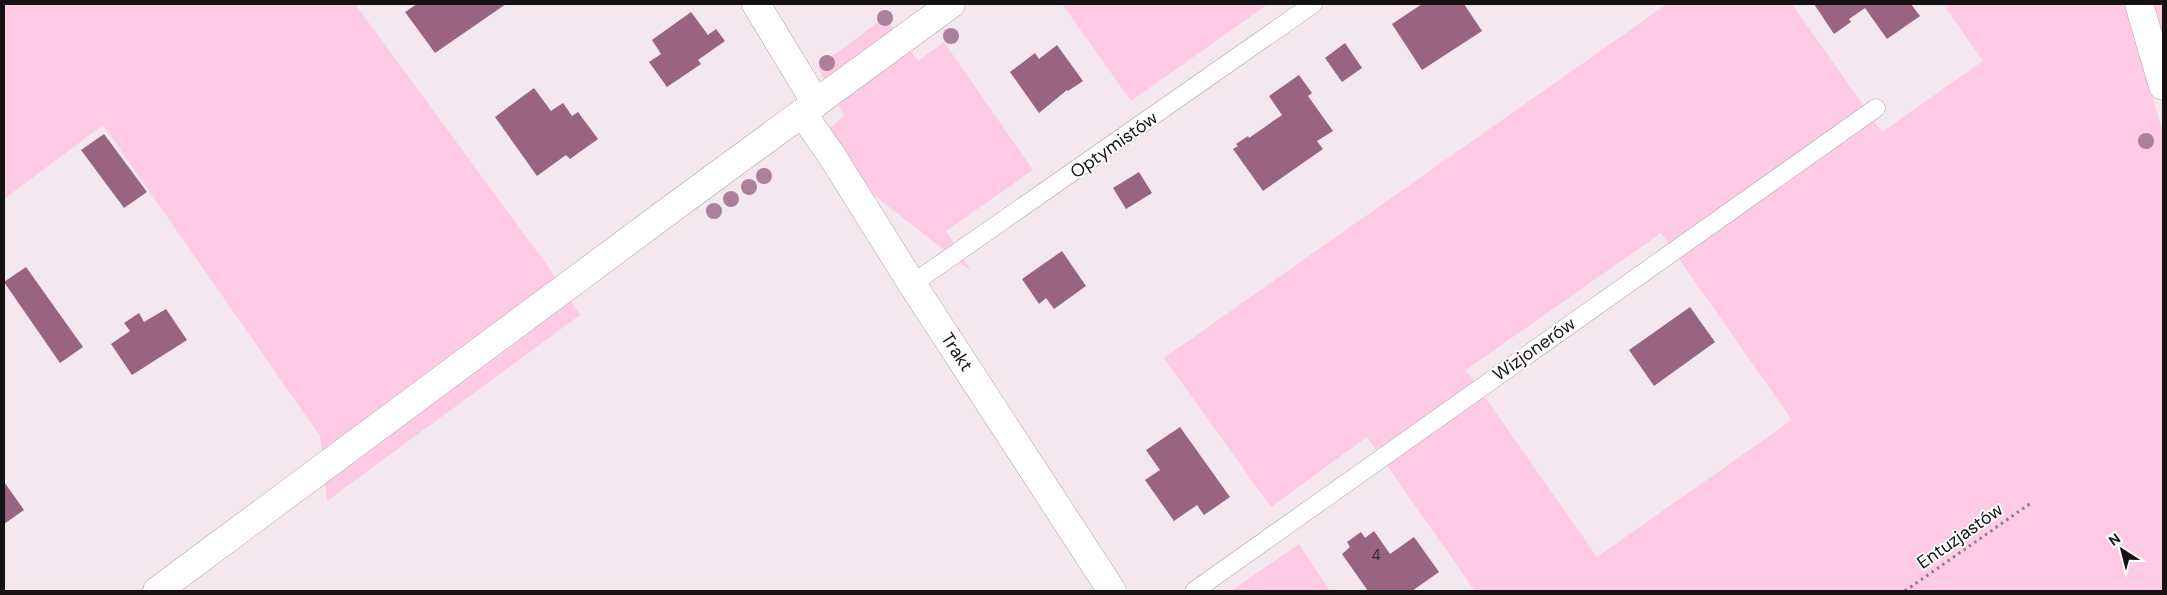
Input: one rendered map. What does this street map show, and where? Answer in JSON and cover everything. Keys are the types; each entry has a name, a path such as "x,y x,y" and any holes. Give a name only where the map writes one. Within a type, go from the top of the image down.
{"street":[{"name":"Trakt","path":"756,4 832,156 912,284 1112,591"},
{"path":"157,591 951,4"},
{"path":"2139,4 2163,86"}],"lane":[{"name":"Optymistów","path":"912,284 1314,4"},
{"name":"Wizjonerów","path":"1194,591 1876,108"}],"path":[{"name":"Entuzjastów","path":"1905,591 2031,503"}],"shaded area":[{"path":"4,4 355,4 549,268 580,315 327,501 320,436 103,125 4,199"},
{"path":"1062,4 1268,4 1131,101"},
{"path":"1667,4 1792,4 1882,132 1983,61 1943,4 2125,4 2163,133 2163,591 1475,591 1367,437 1271,507 1164,358","holes":["1661,233 1792,420 1597,557 1466,370"]},
{"path":"2154,4 2163,4 2163,34"},
{"path":"885,17 918,61 944,42 1033,170 946,231 971,271 810,145 844,116 818,67"},
{"path":"1299,544 1330,591 1231,591"}],"building":[{"path":"417,4 506,4 435,53 405,12"},
{"path":"1422,4 1464,4 1482,31 1422,70 1392,24"},
{"path":"1814,4 1911,4 1920,16 1887,39 1865,8 1849,19 1851,22 1834,34"},
{"path":"691,12 708,35 716,29 725,41 698,60 701,64 667,87 649,62 661,54 652,40"},
{"path":"1345,43 1362,68 1342,82 1325,58"},
{"path":"1057,45 1083,81 1067,90 1039,113 1010,72 1035,53 1039,59"},
{"path":"1299,75 1312,93 1308,96 1333,131 1317,141 1323,149 1263,191 1233,149 1238,146 1236,144 1248,136 1249,138 1282,115 1269,96"},
{"path":"534,88 551,111 563,103 572,116 578,112 598,139 570,159 566,155 537,176 495,117"},
{"path":"104,134 147,192 124,208 81,150"},
{"path":"1139,172 1152,193 1126,209 1113,188"},
{"path":"1062,251 1086,286 1054,309 1046,298 1039,304 1022,279"},
{"path":"26,267 83,347 60,363 4,282"},
{"path":"1690,307 1715,342 1654,386 1629,350"},
{"path":"166,309 187,340 132,375 111,344 130,331 124,323 139,313 144,322"},
{"path":"1180,427 1230,497 1204,515 1197,505 1174,521 1145,480 1160,470 1146,450"},
{"path":"4,482 24,510 4,524"},
{"path":"1374,531 1390,554 1414,537 1439,572 1412,591 1368,591 1342,554 1350,547 1347,542 1361,532 1365,538"}]}
